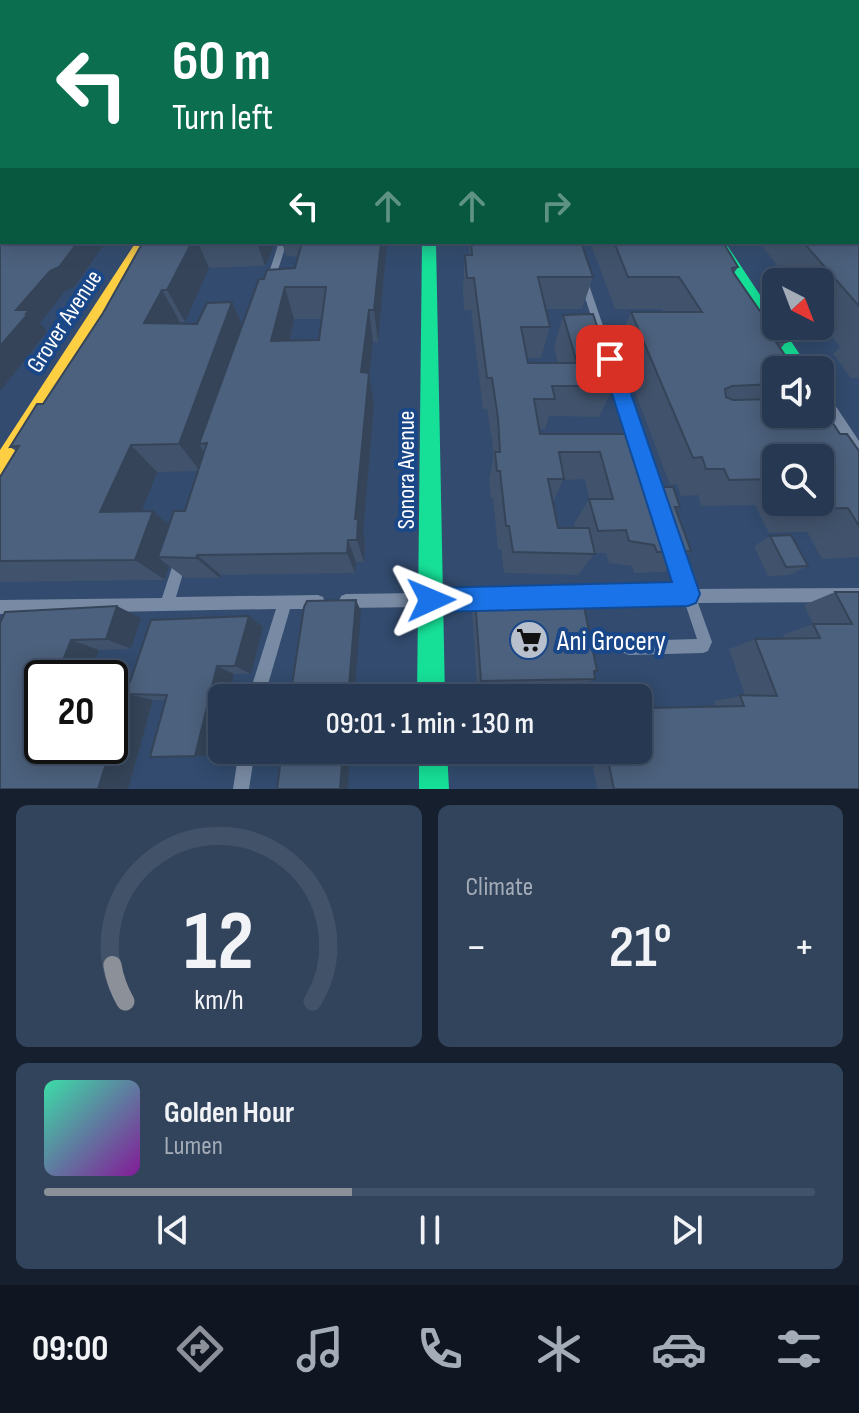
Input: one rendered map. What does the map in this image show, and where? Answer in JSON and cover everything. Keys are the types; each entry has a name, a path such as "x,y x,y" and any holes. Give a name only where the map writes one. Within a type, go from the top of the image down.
{"street":[{"name":"Grover Avenue","path":"0,467 142,244"},
{"name":"Sonora Avenue","path":"429,244 431,684"},
{"path":"719,244 792,356"},
{"path":"834,426 859,459"},
{"path":"433,764 434,789"}],"lane":[{"path":"269,287 282,244"},
{"path":"581,271 659,506"},
{"path":"629,648 703,646 705,642 668,535"},
{"path":"167,604 187,544"},
{"path":"561,597 859,595"},
{"path":"0,607 497,599"},
{"path":"260,684 285,602"},
{"path":"241,789 245,764"}],"building":[{"path":"0,244 76,244 59,267 50,271 16,310 29,310 0,346"},
{"path":"142,244 191,244 167,290 162,290 144,323 197,324 207,303 232,302 179,444 131,445 100,512 153,511 135,560 0,561 0,477 19,446 10,447 37,404 43,404 103,313"},
{"path":"301,244 381,244 374,310 369,310 361,372 369,373 355,519 358,519 357,540 348,540 347,553 158,557 174,511 185,511 207,443 199,444 259,279 264,279 267,270 295,268","holes":["285,287 326,287 319,340 271,341"]},
{"path":"471,244 582,244 593,277 538,277 550,327 521,327 528,363 577,363 563,315 593,314 603,344 598,344 614,386 552,386 555,399 534,399 540,434 631,434 648,487 673,487 680,507 675,507 691,551 657,552 654,545 629,541 626,530 598,531 589,499 613,499 600,452 559,452 564,479 548,479 558,528 589,528 595,554 513,552 509,526 506,526 500,471 497,471 495,452 500,452 492,378 487,378 474,278 467,278 465,255 472,255"},
{"path":"615,244 724,244 738,267 732,268 733,272 762,311 762,340 786,342 776,342 786,356 762,356 762,385 732,386 725,389 726,397 733,400 762,399 762,428 834,428 834,425 840,434 847,434 859,451 859,526 848,508 834,508 834,444 762,444 762,479 729,480 724,469 706,469 702,457 693,458 631,312 702,312 679,277 628,277"},
{"path":"805,244 859,244 859,306 834,277 834,268 826,268"},
{"path":"791,535 808,566 786,567 770,536"},
{"path":"835,592 859,592 859,789 614,789 609,764 652,764 652,708 744,706 740,695 777,696 755,639 820,638 813,624 852,624"},
{"path":"582,596 597,671 594,671 595,679 481,681 475,598"},
{"path":"356,600 349,684 292,684 307,601"},
{"path":"117,606 106,639 71,640 63,660 24,660 24,764 106,764 98,789 0,789 0,623 5,612"},
{"path":"249,616 235,666 217,666 213,684 208,684 208,703 195,756 150,757 167,695 128,694 128,681 151,620"},
{"path":"280,764 342,764 340,789 277,789"}],"traffic: fast":[{"path":"429,244 431,684"},
{"path":"719,244 792,356"},
{"path":"433,764 434,789"}],"traffic: slow":[{"path":"0,467 142,244"}],"place":[{"name":"Ani Grocery","path":"529,640"}],"route":[{"path":"431,600 688,594 610,359"}]}
